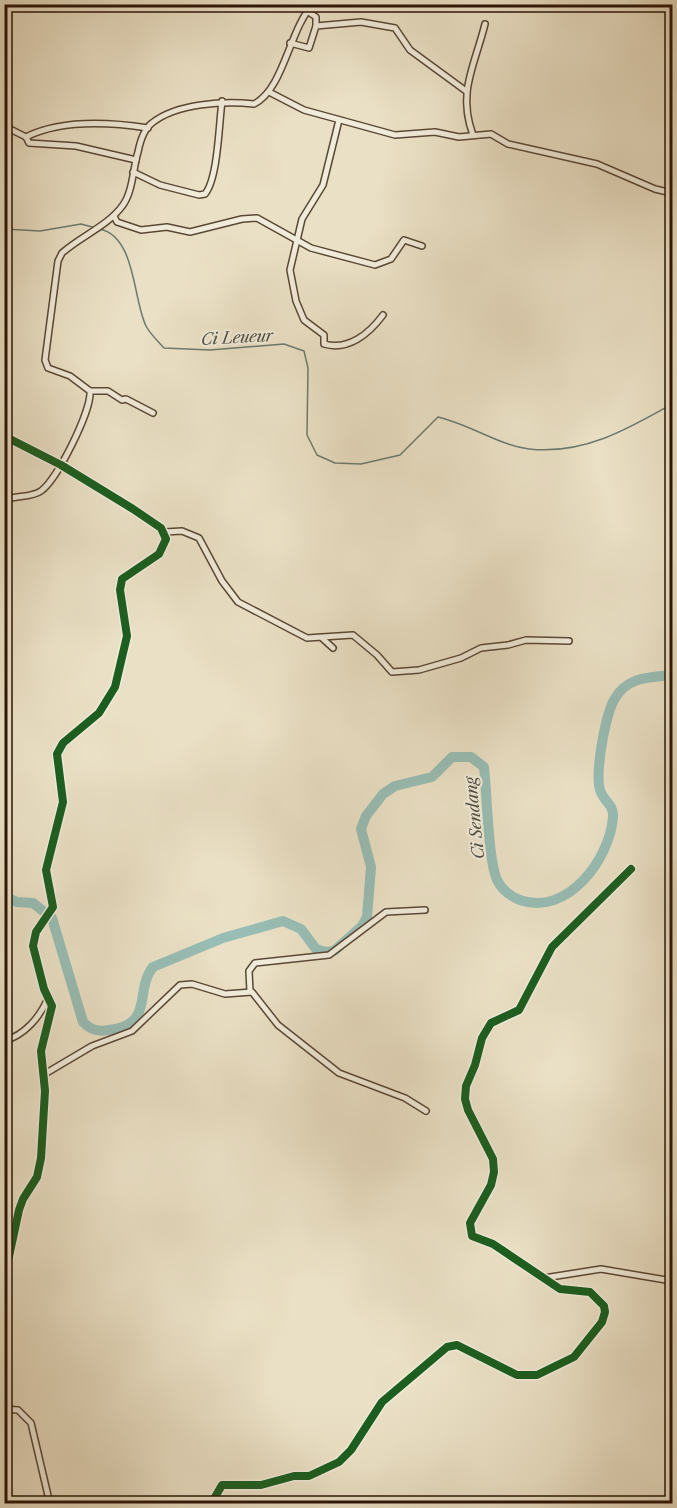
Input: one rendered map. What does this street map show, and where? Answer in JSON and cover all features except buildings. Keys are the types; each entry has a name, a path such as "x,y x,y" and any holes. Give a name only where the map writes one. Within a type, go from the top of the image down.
{"street":[{"path":"153,413 127,399 122,400 111,392 90,391 70,376 48,368 45,360 58,261 69,246 113,217 125,202 136,160 148,128 161,117 222,101 254,104 269,92 290,44 313,4"},
{"path":"443,4 452,8"},
{"path":"290,44 309,48 316,26 316,17 307,11"},
{"path":"316,26 362,22 396,29 406,47 466,91"},
{"path":"473,135 466,112 466,91 484,24"},
{"path":"269,92 293,106 395,135 435,132 459,137 491,134 508,144 597,164 655,189 672,193"},
{"path":"133,172 160,185 199,195 205,194 211,186 216,162 222,101"},
{"path":"339,120 323,185 302,219 290,270 296,300 304,320 324,335 324,344 345,346 372,330 383,315"},
{"path":"27,137 41,129 106,123 148,128"},
{"path":"4,126 27,137 29,143 38,146 81,147 136,160"},
{"path":"113,217 118,222 140,230 167,227 190,232 242,219 257,218 313,248 375,265 391,259 404,240 422,246"},
{"path":"4,500 39,492 62,465 88,409 90,391"},
{"path":"4,436 62,465 133,509 165,532 182,531 200,538 222,581 238,602 298,635 322,638 345,634 359,638 377,655 387,669 396,673 421,670 464,657 481,648 526,640 569,641"},
{"path":"4,1280 19,1210 37,1177 41,1158 43,1075 41,1051 52,1010 33,946 36,932 51,912 53,902 46,870 63,802 57,754 63,744 99,713 115,687 127,636 120,585 127,574 159,554 165,546 165,532"},
{"path":"322,638 333,648"},
{"path":"211,1503 222,1485 261,1485 294,1476 309,1476 339,1462 351,1450 382,1402 453,1345 464,1347 523,1376 537,1375 567,1362 602,1322 604,1306 590,1292 565,1290 543,1278 494,1244 475,1238 470,1232 472,1217 493,1180 494,1166 468,1110 466,1086 488,1026 519,1010 552,947 631,869"},
{"path":"250,991 249,971 255,963 328,955 386,912 425,910"},
{"path":"43,1075 97,1043 132,1031 180,985 192,984 225,994 250,991 257,995 282,1029 335,1071 405,1098 426,1111"},
{"path":"4,1041 14,1038 35,1021 48,999"},
{"path":"543,1278 601,1269 672,1281"},
{"path":"4,1409 18,1410 31,1423 50,1503"}],"waterway":[{"name":"Ci Leueur","path":"4,229 40,231 81,224 96,228"},
{"name":"Ci Leueur","path":"100,229 112,234 121,244 132,271 146,326 164,348 210,350 284,344 304,351 308,368 307,435 317,455 335,463 361,464 400,455 438,417 517,447 549,450 568,448 604,438 672,404"},
{"name":"Ci Sendang","path":"4,896 17,902 33,903 52,918 83,1022 92,1029 98,1030 123,1027 133,1021 138,1014 148,976 153,967 223,938 283,921 301,929 316,949 326,952 334,951 362,926 367,917 371,867 361,829 366,816 383,794 395,786 432,777 452,757 471,757 484,767 492,857 499,884 513,897 520,900 537,903 554,900 583,881 595,866 610,833 613,813 600,790 599,771 604,731 614,700 619,692 632,683 647,678 672,675"}],"cycle path":[{"path":"4,436 61,465 133,509 161,528 166,539 159,554 122,579 120,590 127,636 115,687 99,713 63,743 57,754 63,802 46,870 53,907 36,932 33,946 44,989 52,1006 41,1051 45,1091 41,1158 37,1177 19,1210 4,1280"},
{"path":"211,1504 222,1485 261,1485 294,1476 309,1476 339,1462 351,1450 382,1402 447,1347 457,1345 517,1375 537,1375 574,1357 602,1322 604,1306 590,1292 560,1289 493,1244 472,1236 470,1223 491,1185 494,1172 493,1159 468,1110 465,1099 466,1086 475,1065 482,1038 491,1023 519,1010 552,947 631,869"}]}
